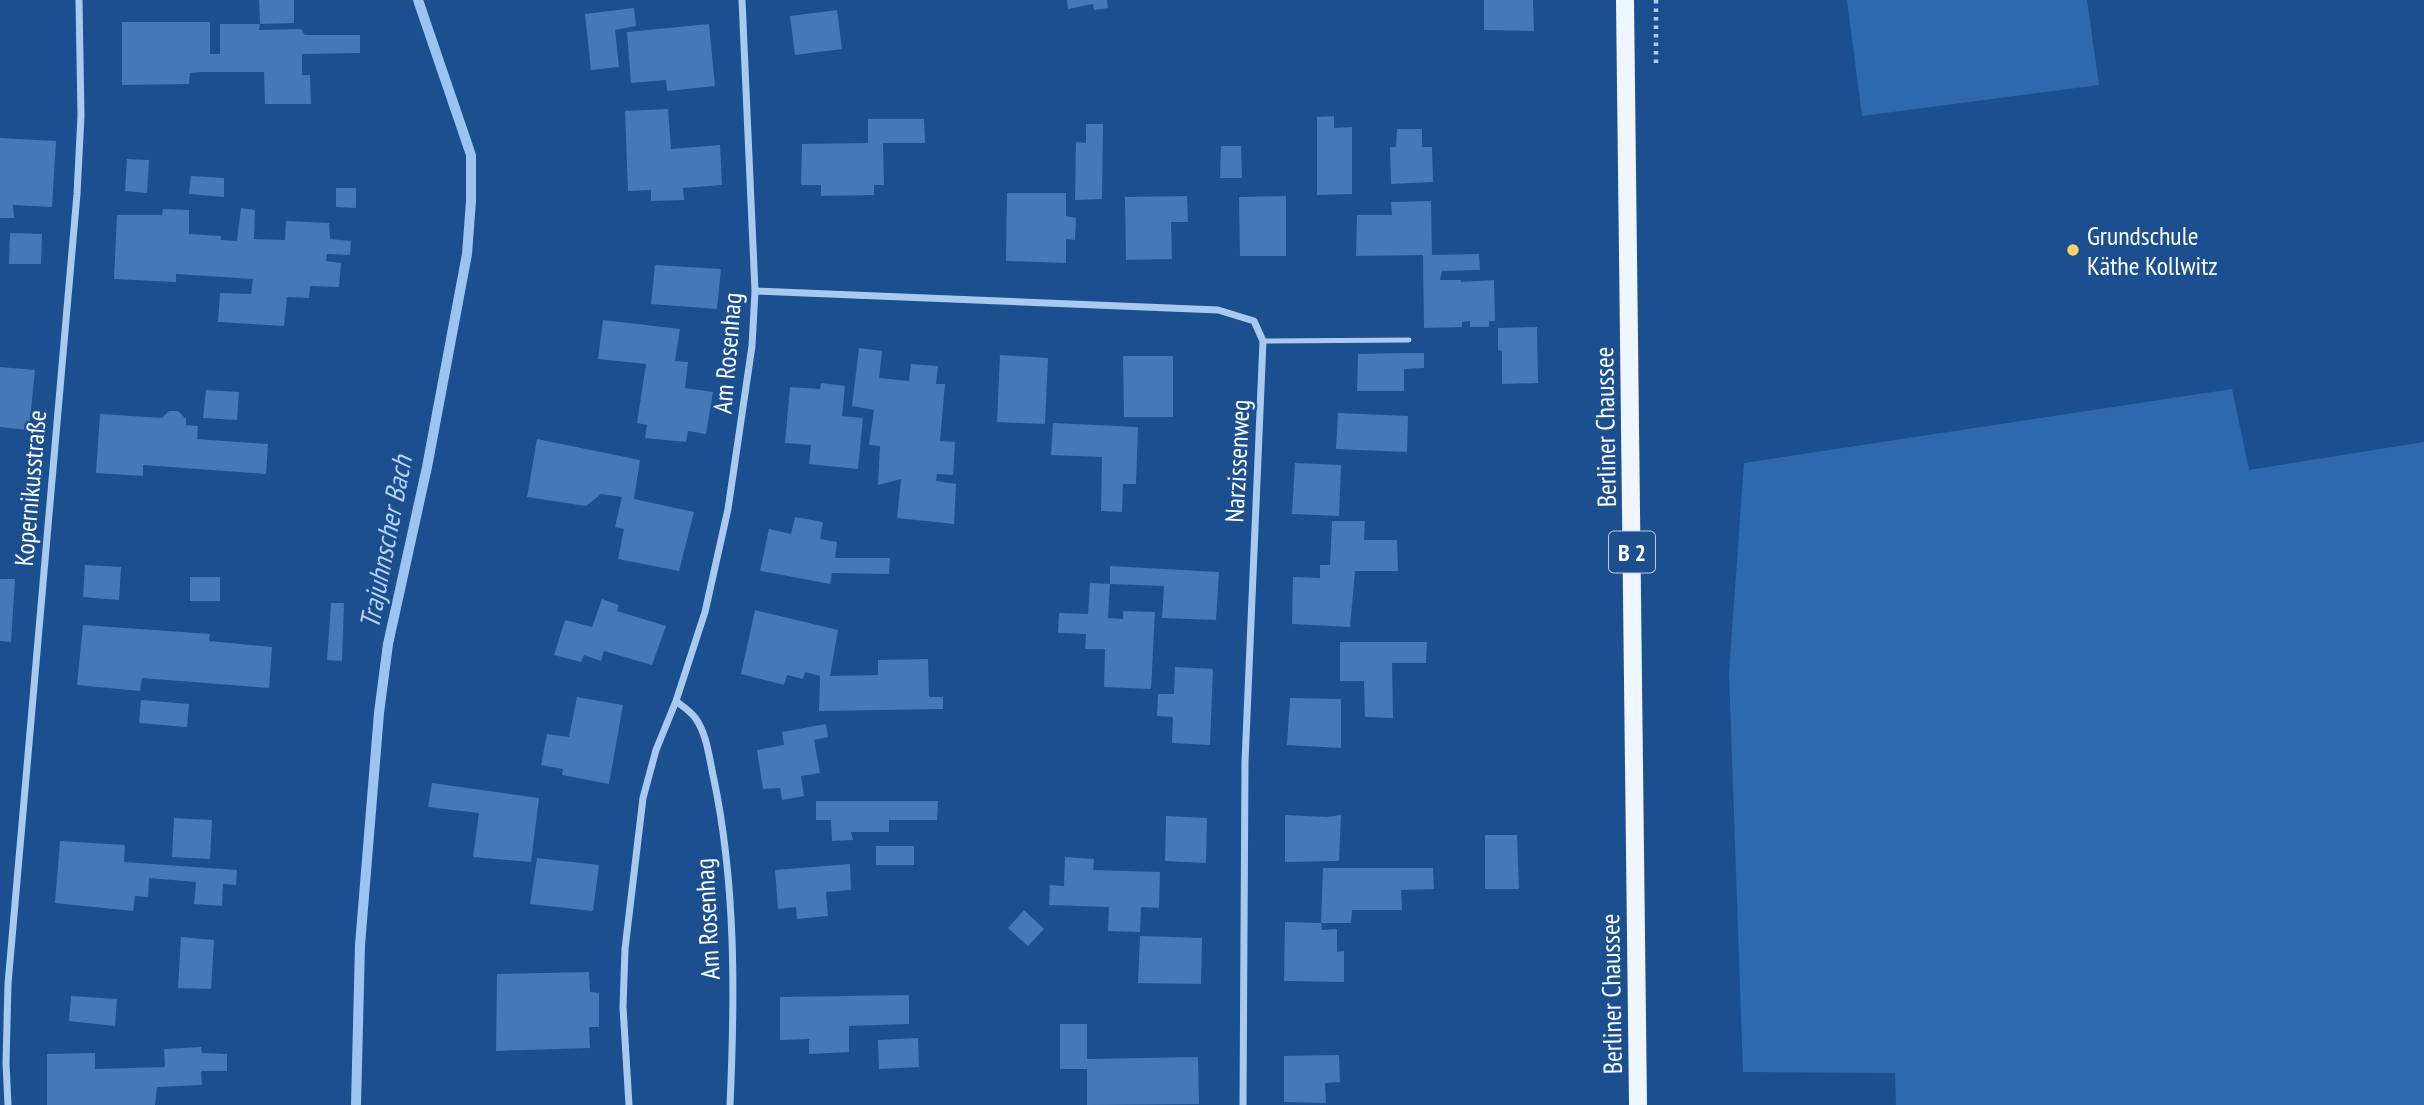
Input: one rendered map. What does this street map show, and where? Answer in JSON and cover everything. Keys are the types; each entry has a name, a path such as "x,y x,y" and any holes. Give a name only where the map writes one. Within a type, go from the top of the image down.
{"main road":[{"name":"Berliner Chaussee","path":"1625,0 1639,1105"}],"street":[{"name":"Kopernikusstraße","path":"8,1105 8,984 77,181 81,116 79,0"},
{"name":"Am Rosenhag","path":"629,1105 623,1007 624,961 643,798 656,750 676,701 705,612 728,509 749,372 755,291 742,0"},
{"path":"755,291 1218,310 1254,321 1263,341"},
{"name":"Narzissenweg","path":"1243,1105 1245,762 1263,341"},
{"name":"Am Rosenhag","path":"676,701 696,718 706,743 726,854 732,954 733,1051 730,1105"}],"lane":[{"path":"1263,341 1409,340"}],"shaded area":[{"path":"1847,0 2087,0 2099,85 1862,116"},
{"path":"2232,389 2249,470 2424,442 2424,1105 1896,1105 1895,1073 1743,1072 1729,673 1744,463"}],"building":[{"path":"259,0 294,0 294,23 260,24"},
{"path":"1067,0 1107,0 1108,8 1094,10 1093,4 1068,9"},
{"path":"1484,0 1533,0 1534,31 1484,30"},
{"path":"634,8 636,26 615,30 619,67 591,70 585,14"},
{"path":"837,10 842,49 795,55 790,16"},
{"path":"122,22 210,22 210,54 220,54 220,24 260,24 259,30 301,29 305,35 360,35 360,53 302,54 302,75 310,75 311,104 265,104 264,72 190,73 189,84 122,85"},
{"path":"709,24 715,86 667,91 666,80 631,83 627,32"},
{"path":"668,109 671,149 720,145 722,185 683,188 684,200 651,201 651,190 628,191 625,111"},
{"path":"1334,116 1334,128 1352,127 1352,194 1317,195 1317,117"},
{"path":"868,119 924,119 925,143 883,143 884,185 874,185 874,195 821,196 821,185 801,185 802,144 868,143"},
{"path":"1086,124 1103,124 1102,199 1075,200 1076,142 1086,143"},
{"path":"1397,129 1422,129 1422,147 1432,147 1433,182 1391,184 1390,147 1396,147"},
{"path":"0,138 56,141 52,207 13,205 14,218 0,218"},
{"path":"1221,146 1241,146 1242,178 1220,178"},
{"path":"127,159 149,160 147,193 125,191"},
{"path":"191,176 224,178 224,197 189,194"},
{"path":"336,188 356,188 356,208 336,207"},
{"path":"1007,193 1066,193 1066,216 1076,218 1075,240 1066,239 1066,263 1006,261"},
{"path":"1187,196 1188,222 1171,222 1172,259 1126,260 1125,197"},
{"path":"1286,196 1286,256 1240,256 1239,197"},
{"path":"1431,201 1432,255 1479,254 1480,270 1442,271 1440,280 1494,280 1495,321 1489,321 1489,327 1470,327 1470,321 1462,322 1462,327 1424,328 1423,255 1356,256 1357,215 1392,215 1391,202"},
{"path":"241,208 255,210 254,239 285,240 286,221 329,223 330,239 351,241 350,255 327,254 326,261 341,263 339,287 310,286 309,298 287,297 284,326 218,322 220,293 251,294 253,279 176,274 176,282 114,279 117,215 162,215 163,209 189,210 189,234 221,236 221,240 237,241"},
{"path":"10,233 42,234 41,264 9,264"},
{"path":"655,265 721,269 717,309 651,304"},
{"path":"603,320 680,329 675,361 688,362 685,388 713,392 706,434 688,431 686,442 645,438 647,425 637,423 646,364 598,359"},
{"path":"1537,327 1538,383 1502,384 1502,351 1498,350 1498,328"},
{"path":"859,348 882,351 879,378 909,381 911,364 938,366 936,384 945,384 940,441 955,442 953,475 937,474 936,481 956,484 954,524 897,518 901,479 878,485 880,446 869,445 874,410 852,406"},
{"path":"1424,353 1424,368 1404,369 1404,391 1357,391 1358,354"},
{"path":"1000,355 1048,358 1045,424 997,422"},
{"path":"1123,356 1173,356 1173,417 1124,417"},
{"path":"0,367 35,370 29,430 0,427"},
{"path":"821,383 845,386 842,416 863,418 858,469 809,464 811,445 785,443 790,387 820,389"},
{"path":"206,390 239,392 237,420 203,418"},
{"path":"169,411 178,411 186,419 186,425 198,426 197,439 268,444 266,474 143,465 143,476 96,473 100,414 162,418"},
{"path":"1338,413 1408,416 1407,452 1336,449"},
{"path":"1053,423 1138,427 1136,484 1123,484 1122,512 1101,511 1102,457 1051,455"},
{"path":"537,439 640,460 634,499 694,512 679,571 618,559 624,529 615,527 622,497 601,494 586,506 527,497"},
{"path":"1295,463 1341,465 1339,516 1292,514"},
{"path":"795,517 823,522 820,539 837,542 835,558 890,558 889,574 832,573 830,584 760,571 769,529 791,534"},
{"path":"1332,521 1365,521 1364,540 1397,540 1398,571 1355,571 1350,627 1292,624 1293,577 1320,578 1320,565 1330,565"},
{"path":"85,565 121,567 119,600 83,597"},
{"path":"1110,566 1219,572 1216,620 1162,618 1164,586 1110,584"},
{"path":"190,577 220,577 220,601 190,601"},
{"path":"0,579 15,579 11,642 0,641"},
{"path":"1090,583 1110,584 1108,618 1123,619 1123,611 1155,612 1151,689 1104,687 1105,649 1085,649 1086,634 1058,633 1059,613 1088,614"},
{"path":"602,599 619,605 617,611 666,626 652,665 604,651 601,661 584,655 581,662 554,655 565,620 592,627"},
{"path":"331,603 344,603 342,661 327,660"},
{"path":"755,610 838,630 830,676 878,675 878,660 928,659 929,697 943,697 943,709 819,711 820,676 805,672 803,679 787,675 784,685 741,674"},
{"path":"83,625 210,634 209,641 272,647 269,688 142,678 140,691 77,685"},
{"path":"1340,642 1427,642 1426,663 1392,663 1393,718 1365,717 1364,681 1340,681"},
{"path":"1175,667 1213,669 1210,745 1172,743 1173,717 1157,716 1158,694 1174,694"},
{"path":"577,697 623,705 609,784 562,775 563,769 541,765 547,734 569,737"},
{"path":"1290,698 1341,699 1341,748 1287,745"},
{"path":"141,700 189,704 187,727 139,723"},
{"path":"826,724 828,737 814,740 820,773 801,776 804,796 782,800 780,788 763,789 757,750 784,745 782,732"},
{"path":"432,783 539,798 531,862 473,857 479,813 428,807"},
{"path":"816,801 938,801 937,820 889,820 889,832 851,832 853,840 832,841 831,820 816,820"},
{"path":"1285,815 1341,815 1339,861 1285,862"},
{"path":"1166,816 1207,818 1206,863 1165,861"},
{"path":"174,818 212,820 210,859 172,857"},
{"path":"1485,835 1517,835 1519,889 1485,889"},
{"path":"60,841 125,845 124,862 237,870 236,885 223,884 222,906 194,904 196,882 149,878 148,897 135,896 133,911 55,903"},
{"path":"876,846 914,846 914,865 876,865"},
{"path":"1065,857 1094,859 1093,870 1160,872 1159,908 1141,907 1140,932 1108,931 1109,907 1049,905 1050,885 1064,886"},
{"path":"537,858 599,865 593,911 530,904"},
{"path":"850,864 851,890 826,892 828,916 797,919 796,907 778,909 775,870"},
{"path":"1323,868 1433,868 1434,889 1401,890 1402,910 1352,910 1351,923 1321,923"},
{"path":"1024,910 1044,929 1028,946 1008,928"},
{"path":"1285,922 1321,923 1322,930 1337,929 1337,952 1344,951 1344,982 1284,981"},
{"path":"1140,936 1202,938 1201,984 1138,983"},
{"path":"181,937 214,940 211,989 178,988"},
{"path":"589,972 590,992 599,993 599,1027 589,1027 590,1048 496,1051 497,974"},
{"path":"909,995 909,1024 849,1026 849,1052 809,1054 809,1039 780,1040 780,997"},
{"path":"71,996 117,999 115,1026 69,1021"},
{"path":"1060,1024 1087,1024 1087,1059 1198,1057 1199,1104 1087,1105 1087,1069 1060,1069"},
{"path":"918,1038 919,1067 879,1069 878,1040"},
{"path":"201,1047 202,1053 227,1054 227,1071 201,1071 202,1085 157,1087 155,1105 47,1105 47,1054 95,1053 95,1069 165,1067 164,1049"},
{"path":"1339,1055 1340,1082 1325,1083 1326,1103 1284,1102 1284,1056"}],"waterway":[{"name":"Trajuhnscher Bach","path":"356,1105 360,945 379,713 388,644 427,467 467,254 471,201 471,155 418,0"}],"place":[{"name":"Grundschule Käthe Kollwitz","path":"2073,250"}]}
